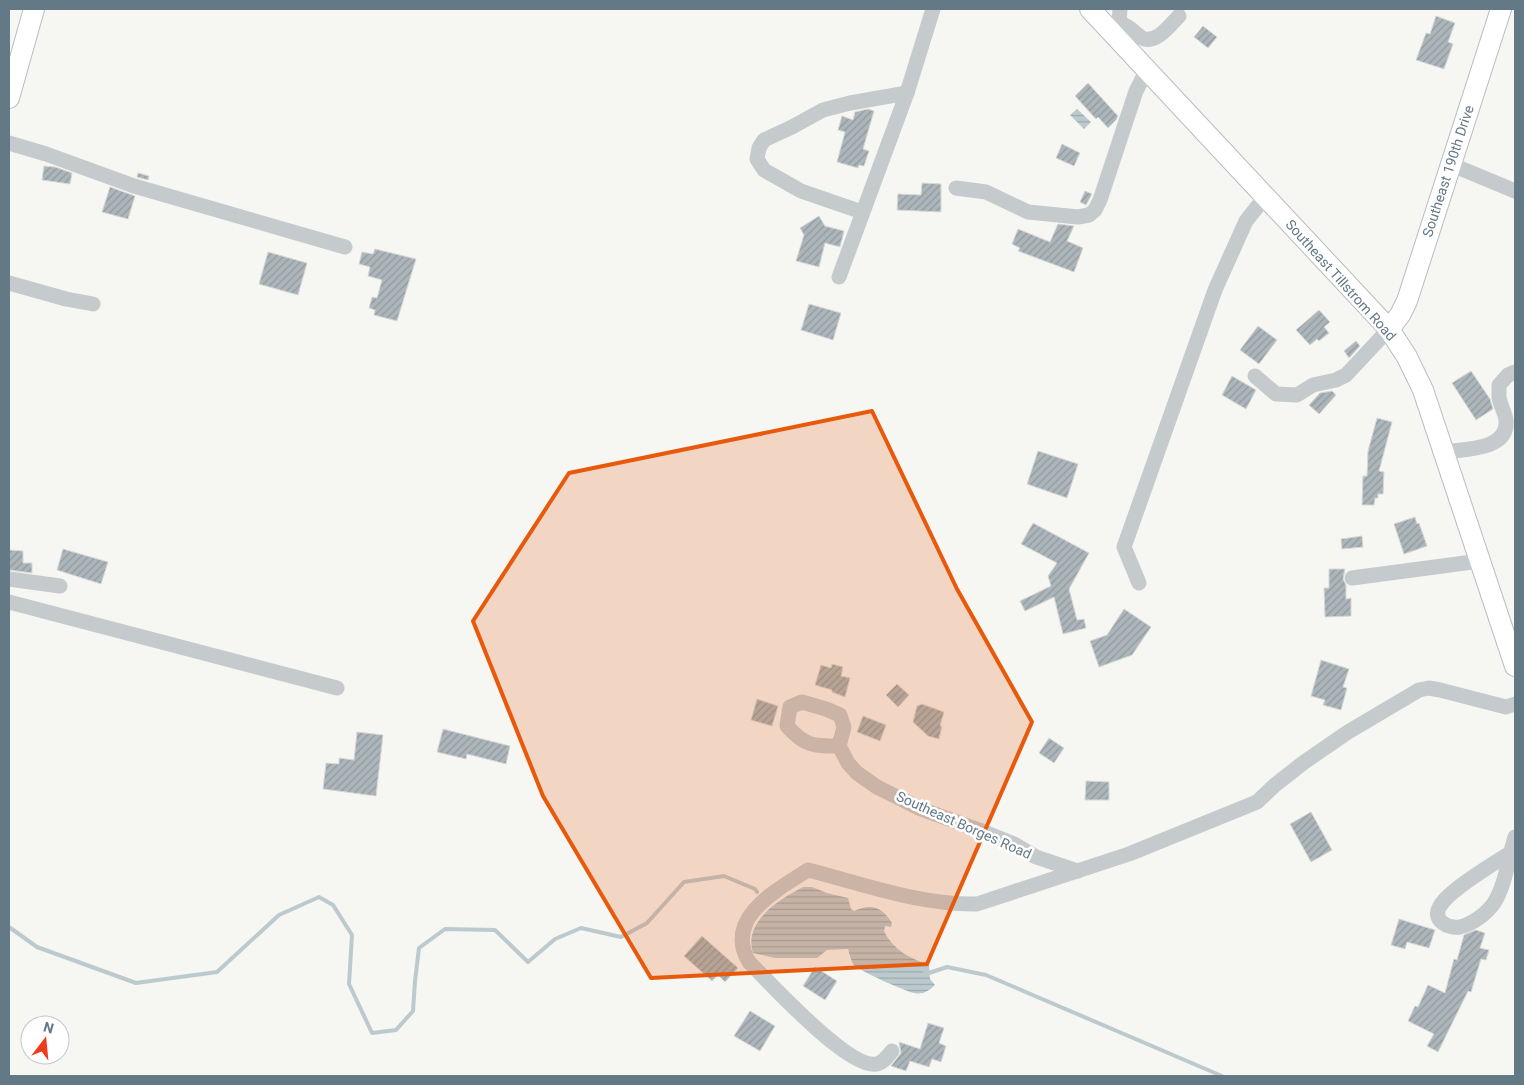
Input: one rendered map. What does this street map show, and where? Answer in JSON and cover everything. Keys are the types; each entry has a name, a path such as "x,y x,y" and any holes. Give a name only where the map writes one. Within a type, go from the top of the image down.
{"main road":[{"path":"9,98 14,55 34,9"},
{"name":"Southeast Tillstrom Road","path":"1090,9 1116,21 1146,70 1388,329 1407,357 1422,390 1444,452 1515,666"},
{"name":"Southeast 190th Drive","path":"1388,329 1400,316 1405,307 1501,9"}],"street":[{"path":"839,277 907,93 933,9"},
{"path":"1116,21 1128,26 1146,39 1158,36 1179,16"},
{"path":"956,188 986,192 1028,212 1078,217 1089,215 1096,210 1100,200 1136,92 1146,70"},
{"path":"862,212 801,191 764,170 757,159 759,148 764,140 823,110 850,103 907,93"},
{"path":"9,143 46,154 134,186 345,247"},
{"path":"1450,164 1515,191"},
{"path":"1139,584 1124,547 1215,290 1246,221 1265,197"},
{"path":"9,283 93,304"},
{"path":"1255,376 1276,394 1298,394 1313,385 1336,380 1346,375 1388,329"},
{"path":"1444,452 1486,446 1501,438 1507,430 1506,416 1499,397 1499,385 1508,375 1515,372"},
{"path":"1352,578 1480,560"},
{"path":"9,579 60,586"},
{"path":"9,602 337,688"},
{"path":"892,1051 884,1060 877,1064 858,1059 836,1045 806,1019 749,962 742,951 742,932 752,913 768,896 808,870 919,898 957,904 977,904 1129,854 1257,802 1303,763 1348,732 1419,690 1430,688 1506,706 1515,704"},
{"name":"Southeast Borges Road","path":"838,746 848,763 857,773 877,786 921,809 1014,844 1036,857 1078,871"},
{"path":"1510,853 1450,895 1439,906 1437,914 1439,920 1451,927 1461,927 1485,914 1495,902 1515,837"}],"highlighted area":[{"path":"872,411 957,589 1032,722 927,964 651,978 543,796 473,621 569,473"}],"shaded area":[{"path":"1077,109 1091,122 1084,129 1070,115"},
{"path":"803,887 812,887 848,898 851,909 854,911 866,907 880,910 892,923 891,927 885,926 884,931 888,938 903,953 929,965 930,979 935,985 923,993 914,993 902,989 857,967 853,964 848,949 827,950 817,958 775,958 753,953 751,941 758,921 774,905"}],"building":[{"path":"1436,16 1455,23 1448,42 1453,44 1444,69 1416,60 1426,33 1430,34"},
{"path":"1203,26 1217,37 1208,48 1194,37"},
{"path":"1088,83 1118,116 1108,128 1098,117 1096,119 1075,96"},
{"path":"868,109 874,111 863,149 869,151 864,166 859,165 858,168 837,162 845,132 838,130 842,116 853,120 855,112"},
{"path":"1062,144 1080,153 1074,166 1056,158"},
{"path":"44,166 55,167 72,173 70,184 42,180"},
{"path":"138,173 149,176 148,180 137,177"},
{"path":"922,183 941,184 941,212 897,210 898,194 921,195"},
{"path":"110,187 135,196 128,219 102,212"},
{"path":"1085,191 1092,194 1086,205 1080,202"},
{"path":"819,216 825,226 844,231 840,247 825,243 819,267 796,261 804,235 800,228"},
{"path":"1058,224 1074,226 1067,241 1083,248 1074,272 1018,251 1020,248 1012,244 1018,229 1050,242"},
{"path":"375,249 416,259 397,321 374,315 375,310 369,308 372,297 377,298 382,280 368,276 370,267 359,264 362,252 373,254"},
{"path":"268,252 307,263 298,295 259,284"},
{"path":"809,304 841,313 833,340 801,330"},
{"path":"1319,310 1330,322 1324,327 1329,333 1310,345 1296,330"},
{"path":"1258,326 1277,340 1259,364 1240,350"},
{"path":"1356,341 1360,346 1349,358 1344,351"},
{"path":"1471,371 1490,399 1493,409 1476,420 1452,383"},
{"path":"1232,376 1256,390 1246,409 1222,395"},
{"path":"1332,391 1336,395 1319,414 1309,405 1320,393"},
{"path":"1377,418 1392,422 1379,471 1384,472 1383,494 1378,494 1374,505 1362,505 1363,476 1367,476 1368,451"},
{"path":"1038,451 1078,464 1067,498 1027,484"},
{"path":"1415,517 1427,546 1404,554 1394,524"},
{"path":"1033,523 1089,553 1069,589 1077,620 1084,619 1086,628 1063,634 1054,597 1025,611 1020,601 1051,586 1048,576 1057,563 1021,544"},
{"path":"1362,536 1363,547 1342,549 1341,539"},
{"path":"63,549 108,562 101,584 57,570"},
{"path":"9,550 23,551 23,563 32,563 32,573 9,570"},
{"path":"1329,569 1345,569 1343,579 1346,585 1346,599 1351,598 1351,616 1325,617 1324,588 1329,588"},
{"path":"1124,609 1151,627 1132,655 1099,667 1090,641 1107,635"},
{"path":"1321,660 1349,669 1343,687 1347,688 1341,710 1323,705 1325,700 1311,696"},
{"path":"832,664 843,667 841,676 850,678 845,697 832,692 832,690 815,685 821,665 831,668"},
{"path":"897,684 909,695 898,707 886,695"},
{"path":"757,699 778,706 772,726 751,720"},
{"path":"922,704 944,712 939,739 928,736 913,722 917,706"},
{"path":"863,716 886,725 880,741 857,732"},
{"path":"443,729 510,746 506,764 467,754 466,759 437,752"},
{"path":"357,732 383,735 376,796 323,789 326,763 339,764 339,758 354,760"},
{"path":"1049,738 1064,748 1054,763 1039,753"},
{"path":"1086,781 1109,782 1109,800 1085,800"},
{"path":"1311,812 1332,850 1311,862 1290,824"},
{"path":"1399,919 1435,930 1429,948 1407,942 1405,949 1391,945"},
{"path":"1476,930 1485,933 1480,948 1489,950 1486,960 1481,959 1471,992 1468,991 1438,1052 1427,1046 1434,1034 1408,1021 1415,1006 1418,1007 1428,985 1445,993 1454,959 1457,960 1464,935"},
{"path":"702,936 738,968 725,982 718,975 712,981 684,956"},
{"path":"815,967 837,981 825,1000 803,986"},
{"path":"750,1011 775,1026 760,1051 734,1036"},
{"path":"928,1023 944,1028 939,1043 946,1046 941,1062 932,1059 929,1067 910,1061 906,1071 891,1066 901,1053 899,1042 920,1049"}],"waterway":[{"path":"9,927 37,947 136,983 217,972 279,915 319,897 333,905 352,935 349,984 372,1033 396,1030 413,1011 419,948 445,929 495,930 528,962 555,939 581,928 621,937 647,923 684,882 724,876 755,889 757,892"},
{"path":"925,971 929,973 947,967 986,975 1222,1076"}]}
